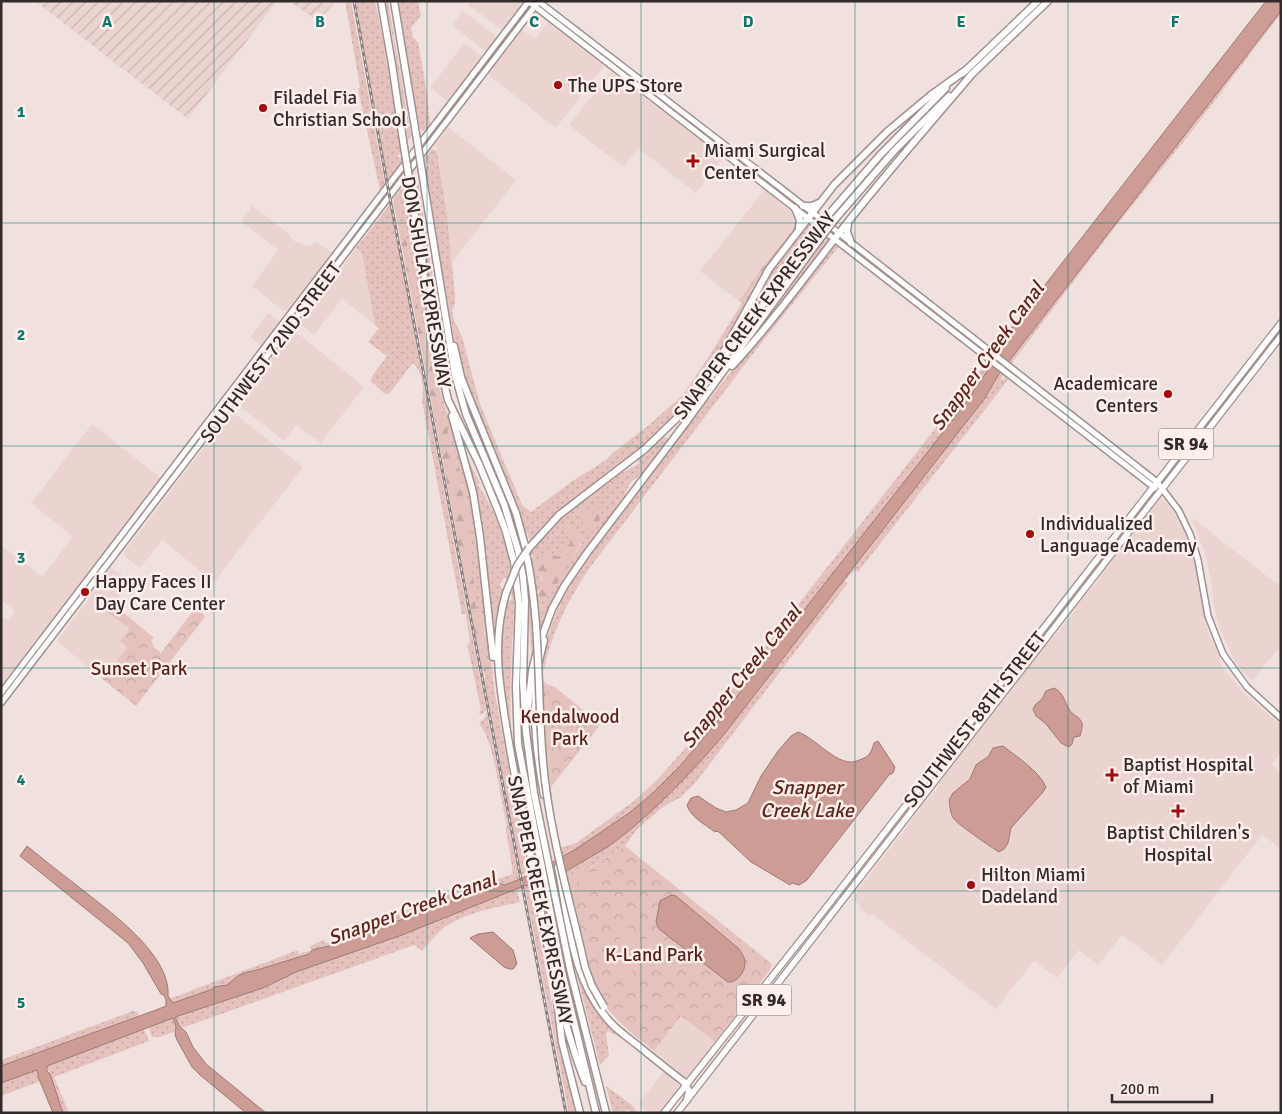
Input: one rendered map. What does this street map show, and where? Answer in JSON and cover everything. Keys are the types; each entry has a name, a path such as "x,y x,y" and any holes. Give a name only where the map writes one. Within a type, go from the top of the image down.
{"highway":[{"name":"DON SHULA EXPRESSWAY","path":"380,1 392,64 436,347 448,400 479,464 497,508 514,562 519,604 516,687 518,744 562,972 595,1110"},
{"name":"DON SHULA EXPRESSWAY","path":"394,1 455,375 466,414 504,504 518,550 523,576 525,601 523,682 526,732 534,793 570,969 606,1113"},
{"name":"SNAPPER CREEK EXPRESSWAY","path":"595,1110 576,1060 554,975 509,744 498,672 498,631 506,593 514,573 529,548 543,530 566,509 634,458 680,415 886,149 1038,1"},
{"name":"SNAPPER CREEK EXPRESSWAY","path":"833,215 900,144 1048,1"},
{"path":"706,383 734,335 760,284 820,203 848,171 888,131 931,95 966,70"},
{"path":"714,385 745,352 837,236 972,74"},
{"path":"803,206 812,206 820,203"},
{"path":"795,208 800,220 798,231"},
{"path":"849,222 847,232 851,243"},
{"name":"SNAPPER CREEK EXPRESSWAY","path":"526,732 532,671 536,651 552,609 564,585 714,385 816,237"},
{"path":"440,287 444,294 461,377 516,513 527,557 533,594 543,763 549,807 562,873 585,967 592,986 604,1007 629,1038"},
{"path":"448,400 472,492 480,537 493,656 498,672"},
{"path":"552,609 538,667 534,723 537,758 576,960 591,997 604,1015 614,1026 686,1085 689,1091 687,1100"},
{"path":"554,975 561,1032 580,1113"}],"main road":[{"name":"SOUTHWEST 72ND STREET","path":"1,703 353,238 528,1"},
{"path":"528,1 631,74 664,100 689,124"},
{"name":"SOUTHWEST 72ND STREET","path":"353,238 446,122 538,1"},
{"path":"538,1 629,80 803,206 810,216"},
{"path":"495,46 500,50"},
{"path":"629,80 631,74"},
{"path":"473,76 478,80"},
{"path":"655,100 664,100"},
{"path":"441,118 446,122"},
{"path":"728,152 795,208 810,216 837,236 992,362 1005,368 1161,489 1177,509 1190,534 1198,560 1210,620 1223,654 1237,676 1250,691 1281,718"},
{"path":"837,236 851,243 996,357 1005,368"},
{"name":"SOUTHWEST 88TH STREET","path":"664,1113 1281,323"},
{"name":"SOUTHWEST 88TH STREET","path":"677,1113 1281,336"},
{"name":"SOUTHWEST 72ND STREET","path":"1,693 179,466"},
{"path":"1032,644 1038,649"},
{"path":"938,764 948,764"},
{"path":"781,965 787,971"},
{"path":"748,1006 755,1012"}],"shaded area":[{"path":"36,1 277,1 188,119"},
{"path":"289,1 336,1 318,21"},
{"path":"470,1 522,1 523,4 505,27 501,29 468,5"},
{"path":"463,11 495,35 495,40 486,52 452,25"},
{"path":"548,22 604,66 556,128 488,75 522,30 535,39"},
{"path":"464,43 483,57 448,102 430,88"},
{"path":"611,72 724,157 696,193 638,148 623,167 569,125"},
{"path":"448,127 516,180 452,263 437,148 434,146"},
{"path":"765,189 792,212 796,221 792,230 758,273 739,301 700,271"},
{"path":"252,206 288,233 294,241 309,246 316,242 333,253 288,311 282,310 252,286 278,250 241,221"},
{"path":"356,248 362,253 375,325 342,299 314,335 300,321"},
{"path":"268,313 278,320 279,323 262,346 250,337"},
{"path":"292,332 300,335 364,387 321,443 296,425 284,441 237,404"},
{"path":"231,412 303,467 214,582 162,540 140,568 125,557 124,552"},
{"path":"92,424 161,478 1,686 1,616 8,620 15,611 1,600 1,545 42,576 73,537 31,503"},
{"name":"Baptist Hospital of Miami","path":"1159,498 1162,498 1172,510 1183,526 1189,540 1196,565 1207,627 1224,669 1244,693 1281,725 1281,752 1271,764 1281,772 1281,849 1262,835 1162,965 1122,935 1098,965 1079,950 1057,978 1034,961 996,1009 872,914 868,915 860,909 860,905 854,900 857,891 920,809 921,804 936,791 941,779 1040,651 1058,632 1075,610 1075,607 1097,582 1103,569"},
{"path":"1194,519 1281,587 1281,653 1277,650 1252,681 1233,658 1219,626 1213,603 1211,581 1205,553 1192,521"},
{"path":"112,568 131,581 108,611 130,629 127,647 114,668 111,666 101,678 57,641"},
{"path":"681,1016 715,1042 687,1078 683,1077 653,1053"},
{"path":"664,1071 681,1086 660,1113 649,1113 638,1104"}],"green space":[{"path":"345,1 351,1 385,184 380,190 358,89 360,87"},
{"path":"356,1 375,1 383,39 401,150 397,157 404,159 388,180 362,42"},
{"path":"385,1 388,1 411,136 408,140 393,39"},
{"path":"398,1 418,1 421,16 411,28 413,38 418,42 427,93 430,125 425,132 419,128"},
{"path":"1281,11 1281,17 1279,16 1011,364 1008,363"},
{"path":"432,149 437,151 447,216 455,295 455,304 452,310 454,320 462,337 480,404 522,505 531,512 571,482 606,460 682,396 742,303 774,259 722,350 676,414 642,447 560,511 530,541 527,532 524,533 470,397 456,350 425,170 429,164 421,163"},
{"path":"410,177 402,188 408,193 431,349 440,391 462,459 472,505 495,694 527,869 522,877 484,678 487,678 482,650 485,634 482,614 475,611 475,586 469,560 471,545 468,503 463,496 462,479 457,460 453,454 433,382 432,366 424,337 398,193"},
{"path":"418,180 435,294 437,328 415,184"},
{"path":"398,193 424,337 432,366 433,382 453,454 457,460 462,478 463,496 470,507 471,545 469,560 475,586 476,611 482,615 484,624 482,650 487,655 485,661 486,679 482,668 393,200"},
{"path":"390,204 519,878 505,885 503,883 491,885 333,945 312,950 309,948 310,946 324,940 325,943 333,942 336,936 391,914 397,914 436,898 513,874 507,826 493,757 489,743 479,724 486,716 486,710 481,715 479,713 481,709 467,644 470,643 466,614 462,614 422,401 423,386 421,376 413,363 389,394 385,394 371,381 372,376 387,356 368,342 379,328 375,325 362,253 356,248"},
{"path":"796,218 798,218 797,228 770,262 742,303 739,301 758,273 792,230"},
{"path":"808,222 831,240 795,288 743,350 821,242 826,241 818,232 808,227 809,234 737,333 765,278"},
{"path":"839,246 759,346 591,566 574,592 560,620 545,663 542,679 546,684 542,688 547,776 559,848 576,843 634,801 657,780 698,735 987,362 987,365 991,365 965,404 681,765 652,794 629,813 576,849 558,858 544,775 538,677 545,644 564,596 580,570 700,410 832,247"},
{"path":"1001,372 1003,375 1001,379 1003,380 1006,377 1008,380 858,572 854,570 845,581 848,583 696,782 681,797 663,807 638,828 625,846 588,869 586,866 532,890 554,1016 575,1113 569,1113 525,889 517,892 520,902 465,916 445,927 422,951 414,945 182,1028 175,1017 263,988 296,972 402,935 524,886 548,879 568,870 618,839 652,810 722,737 985,398"},
{"path":"466,400 501,481 530,559 533,558 531,550 571,510 604,484 639,463 637,459 664,437 669,439 646,471 631,482 625,493 626,497 593,538 564,580 546,615 532,656 524,557 513,517","holes":["567,525 583,540 552,590 541,603 540,605 544,610 538,608 537,592 542,584 539,574 554,554 560,556 570,544 570,539 566,534"]},
{"path":"468,462 480,483 478,485 486,497 498,524 510,568 514,597 511,731 501,669 501,633 506,603 512,599 511,588 508,579 504,578 500,585 503,590 493,631 474,486"},
{"path":"595,506 598,507 599,522 594,527 585,528 581,519 582,512 584,510 593,513"},
{"path":"567,525 583,540 554,589 545,598 544,602 541,603 540,605 544,611 540,613 536,595 541,589 542,578 534,568 537,562 549,553 558,556 563,554 570,544 570,539 561,528"},
{"name":"Sunset Park","path":"113,604 153,637 153,646 161,653 196,607 205,617 136,706 101,678 112,666 114,668 127,647 120,641 130,629 107,612"},
{"path":"546,684 551,787 555,826 547,774 542,687"},
{"name":"Kendalwood Park","path":"546,684 555,687 599,723 599,726 551,787"},
{"name":"K-Land Park","path":"625,846 772,964 770,970 715,1042 681,1016 654,1051 626,1028 611,1013 602,1000 588,966 567,874 586,866 589,869"},
{"path":"598,871 600,881 598,889 589,894 582,895 579,873"},
{"path":"632,928 641,934 637,948 633,950 618,945 621,932"},
{"path":"648,934 661,938 669,946 673,964 672,971 667,972 666,969 643,964"},
{"path":"612,949 634,957 636,960 629,983 618,978 610,966"},
{"path":"298,950 299,954 311,952 247,972 238,976 228,985 214,987 173,1003 169,999"},
{"path":"577,966 596,1008 680,1084 622,1038 608,1031 606,1034 609,1055 600,1065 575,967"},
{"path":"133,1011 140,1015 1,1066 1,1060"},
{"path":"173,1018 176,1031 160,1037 152,1037 149,1027"},
{"path":"144,1029 149,1041 54,1077 69,1113 63,1113 47,1066"},
{"path":"37,1070 41,1081 1,1096 1,1083"},
{"path":"606,1086 632,1105 637,1113 632,1113 627,1109 625,1113 613,1113"}],"water":[{"path":"1266,1 1281,1 1281,11 999,374 985,398 722,737 672,792 645,817 603,850 546,881 524,886 402,935 296,972 263,988 175,1017 206,1064 266,1113 246,1113 192,1067 175,1035 176,1027 173,1018 47,1066 47,1071 50,1074 63,1113 53,1113 37,1070 1,1083 1,1066 166,1006 164,995 161,994 143,963 128,943 20,856 27,846 119,919 148,948 159,964 166,980 168,996 173,1003 214,987 227,985 238,976 247,972 309,954 312,950 333,945 491,885 498,883 505,885 529,875 576,849 629,813 652,794 681,765 715,724 965,404 996,358 1006,335"},
{"path":"1054,688 1063,696 1070,710 1082,723 1080,736 1074,737 1069,747 1061,743 1046,724 1036,716 1033,709 1046,691"},
{"name":"Snapper Creek Lake","path":"798,732 835,756 850,762 867,757 874,743 878,741 895,767 893,773 889,775 807,880 799,885 792,883 790,885 751,862 719,832 715,832 695,817 687,805 691,798 698,796 726,812 736,810 748,803 761,776 778,751 791,736"},
{"path":"1003,746 1033,769 1046,787 1011,828 1008,843 999,852 954,819 950,810 949,800 953,793 970,779 976,765 988,757 993,748"},
{"path":"671,895 676,896 738,948 744,957 745,963 744,970 737,979 728,982 659,929 656,922 660,901"},
{"path":"493,932 513,950 517,964 513,969 504,967 470,938 478,934"}],"railway":[{"path":"354,1 387,183 566,1113"}],"place":[{"name":"The UPS Store","path":"558,85"},
{"name":"Filadel Fia Christian School","path":"263,108"},
{"name":"Miami Surgical Center","path":"693,161"},
{"name":"Academicare Centers","path":"1168,394"},
{"name":"Individualized Language Academy","path":"1030,534"},
{"name":"Happy Faces II Day Care Center","path":"85,592"},
{"name":"Baptist Hospital of Miami","path":"1112,775"},
{"name":"Baptist Children's Hospital","path":"1178,811"},
{"name":"Hilton Miami Dadeland","path":"971,885"}],"water label":[{"name":"Snapper Creek Canal","path":"987,356"},
{"name":"Snapper Creek Canal","path":"741,676"},
{"name":"Snapper Creek Canal","path":"412,908"}]}
